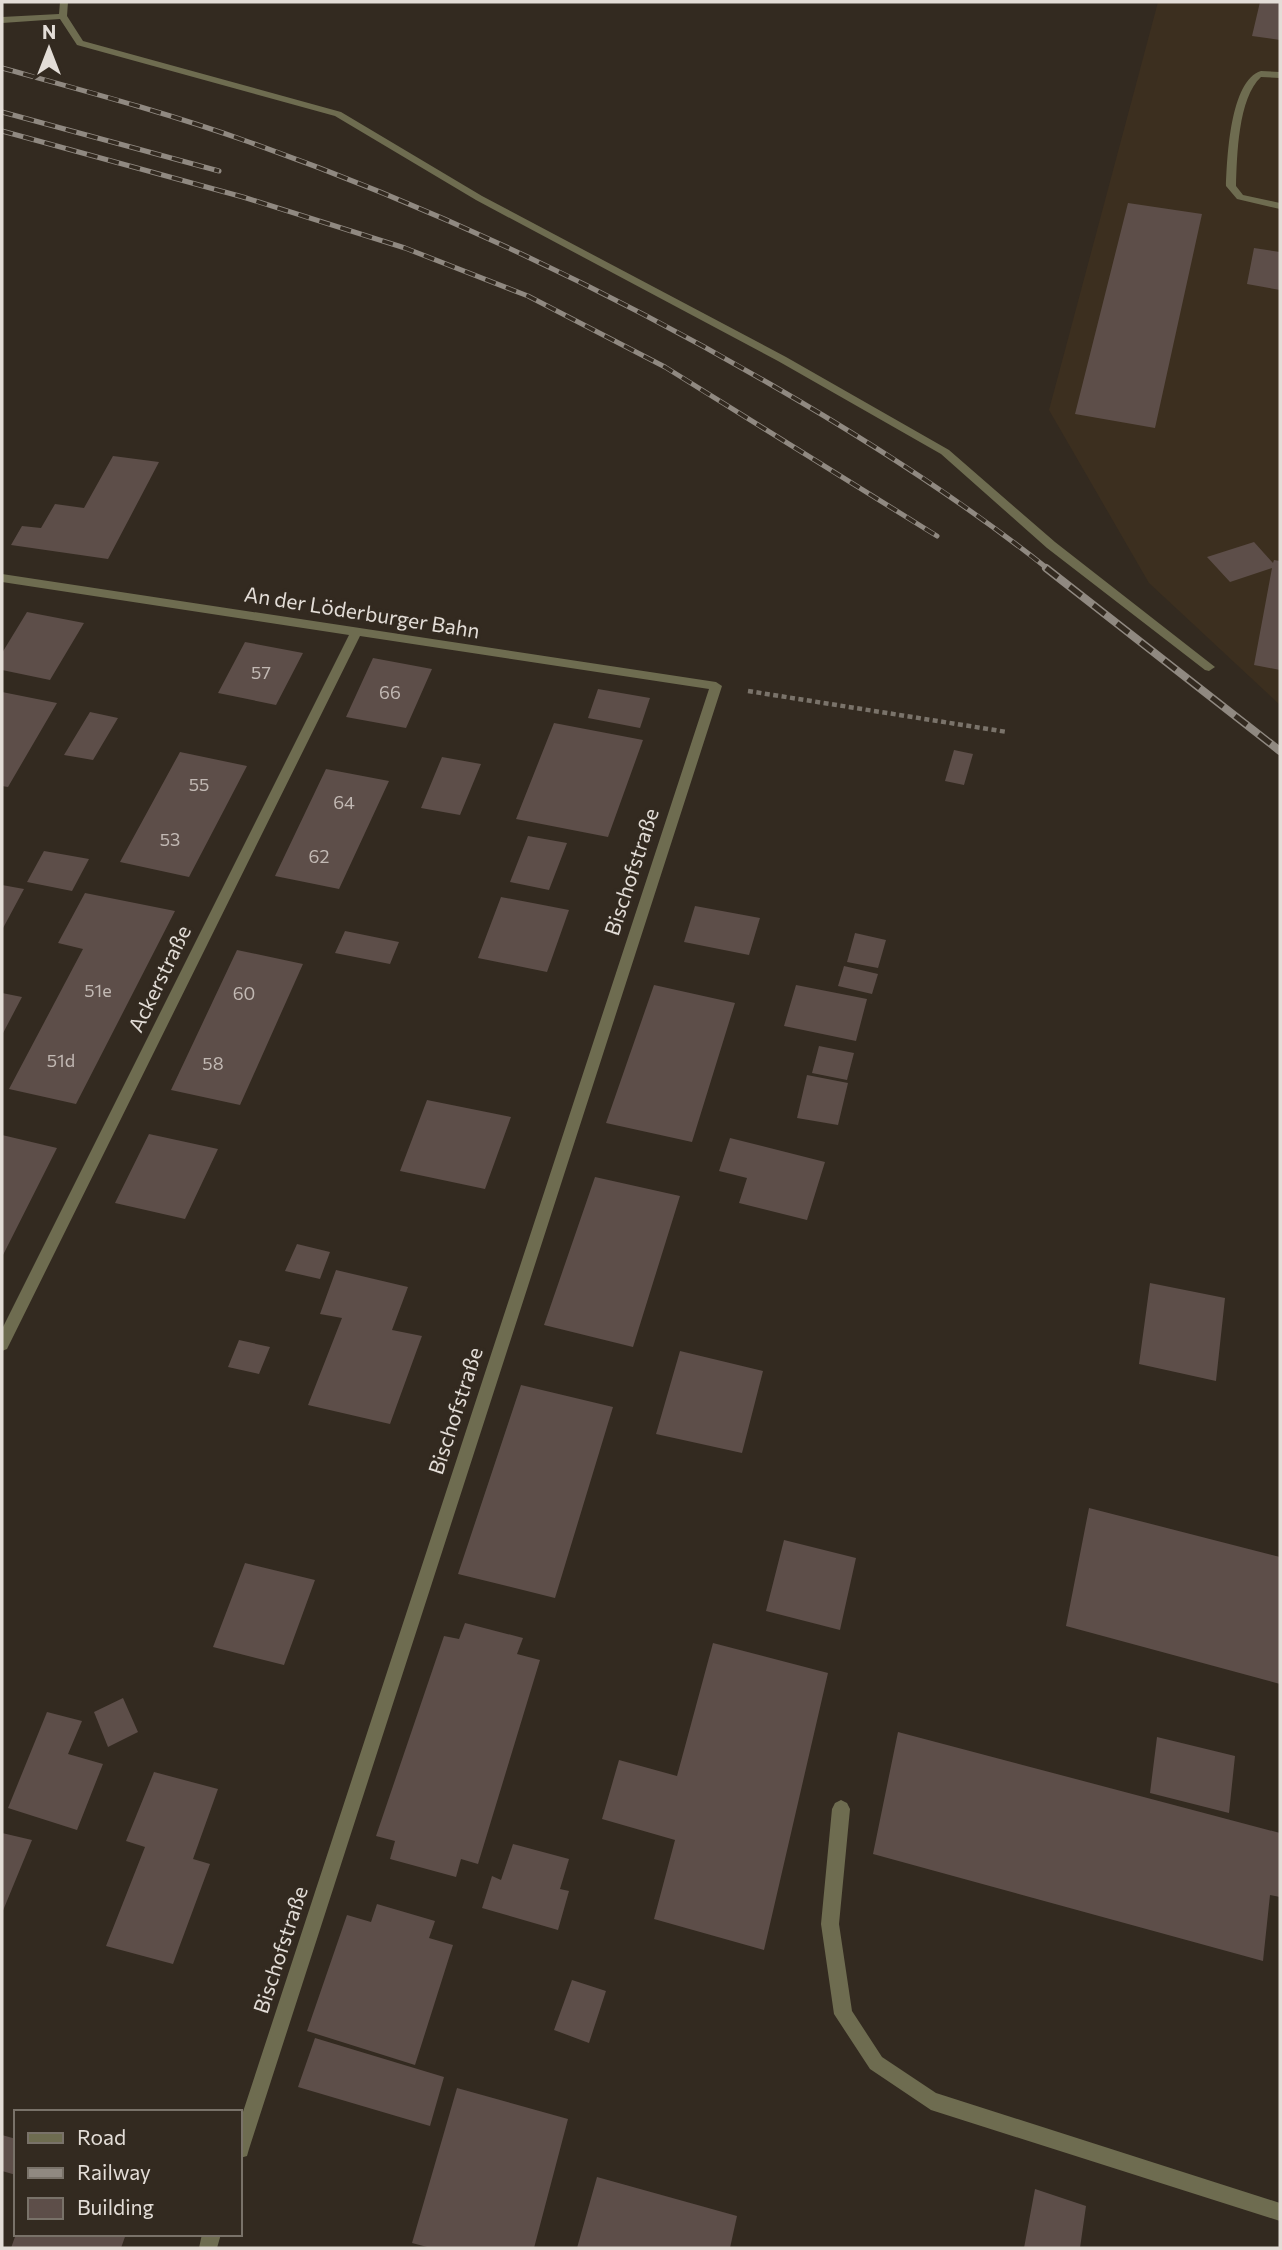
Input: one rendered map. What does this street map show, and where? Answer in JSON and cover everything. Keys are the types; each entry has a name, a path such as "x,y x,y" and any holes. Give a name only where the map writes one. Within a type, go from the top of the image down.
{"street":[{"path":"64,2 63,16 80,43 338,114 479,198 794,366 945,452 1051,545 1209,667"},
{"path":"2,20 63,16"},
{"path":"1280,75 1258,75 1250,81 1239,113 1231,177 1231,186 1240,197 1280,206"},
{"name":"An der Löderburger Bahn","path":"3,581 716,686"},
{"name":"Ackerstraße","path":"2,1345 356,632"},
{"name":"Bischofstraße","path":"242,2143 716,686"},
{"path":"841,1809 830,1924 843,2014 876,2063 931,2101 1280,2212"}],"path":[{"path":"716,686 1007,732"}],"shaded area":[{"path":"1158,2 1280,2 1280,705 1149,583 1049,410"}],"building":[{"path":"1260,2 1280,2 1280,40 1252,36"},
{"path":"1128,203 1202,214 1155,428 1075,414"},
{"path":"1254,248 1280,252 1280,290 1247,284"},
{"path":"113,456 159,462 108,559 11,545 22,526 41,528 55,504 84,508"},
{"path":"1254,542 1273,563 1274,560 1280,561 1280,670 1254,665 1272,568 1230,582 1207,557"},
{"path":"27,612 84,623 50,680 2,670 2,653"},
{"path":"245,642 303,653 276,705 218,693"},
{"path":"373,658 432,669 406,728 346,717"},
{"path":"598,689 650,698 640,728 588,718"},
{"path":"2,692 57,703 8,787 2,786"},
{"path":"90,712 118,718 93,760 64,755"},
{"path":"554,723 643,740 608,837 516,819"},
{"path":"954,750 973,754 964,785 945,781"},
{"path":"180,752 247,766 189,877 120,862"},
{"path":"442,757 481,764 460,815 421,808"},
{"path":"326,769 389,781 339,889 275,876"},
{"path":"528,836 567,843 549,890 510,882"},
{"path":"44,851 89,859 72,891 27,882"},
{"path":"2,885 24,889 2,930"},
{"path":"85,893 175,911 76,1104 9,1089 83,949 58,943"},
{"path":"501,897 569,910 547,972 478,958"},
{"path":"695,906 760,918 749,955 684,942"},
{"path":"345,931 399,942 390,964 335,953"},
{"path":"855,933 886,940 878,968 847,962"},
{"path":"237,950 303,964 240,1105 171,1090"},
{"path":"844,966 878,974 872,994 838,986"},
{"path":"654,985 735,1003 692,1142 606,1123"},
{"path":"796,985 867,999 856,1041 784,1026"},
{"path":"2,993 22,997 2,1035"},
{"path":"819,1046 854,1053 847,1080 812,1073"},
{"path":"807,1075 848,1083 838,1125 797,1118"},
{"path":"427,1100 511,1117 485,1189 400,1171"},
{"path":"149,1134 218,1149 185,1219 115,1203"},
{"path":"2,1135 57,1148 2,1257"},
{"path":"730,1138 825,1162 807,1220 739,1203 747,1178 719,1171"},
{"path":"595,1177 680,1196 633,1347 544,1325"},
{"path":"297,1244 330,1252 320,1279 285,1271"},
{"path":"336,1270 408,1287 392,1330 422,1336 390,1424 308,1405 342,1318 320,1314"},
{"path":"1150,1283 1225,1298 1216,1381 1139,1364"},
{"path":"239,1340 270,1347 259,1374 228,1367"},
{"path":"680,1351 763,1371 742,1453 656,1434"},
{"path":"521,1385 613,1407 555,1598 458,1574"},
{"path":"1089,1508 1280,1557 1280,1684 1066,1626"},
{"path":"784,1540 856,1558 840,1630 766,1611"},
{"path":"245,1563 315,1580 284,1665 213,1647"},
{"path":"465,1623 523,1638 517,1654 540,1660 478,1864 461,1859 456,1877 390,1859 395,1841 376,1836 444,1636 459,1639"},
{"path":"713,1643 828,1673 764,1950 654,1919 675,1840 602,1819 619,1760 677,1776"},
{"path":"123,1698 138,1732 108,1747 94,1712"},
{"path":"47,1712 82,1721 68,1754 103,1764 77,1830 8,1808"},
{"path":"898,1732 1280,1833 1280,1897 1270,1895 1263,1961 873,1854"},
{"path":"1157,1737 1235,1756 1229,1813 1150,1793"},
{"path":"154,1772 218,1789 193,1859 210,1864 173,1964 106,1946 145,1847 126,1841"},
{"path":"2,1833 32,1840 2,1913"},
{"path":"513,1844 569,1859 560,1889 569,1891 558,1930 482,1908 492,1876 501,1880"},
{"path":"377,1904 435,1921 429,1938 453,1945 415,2065 307,2031 347,1915 371,1922"},
{"path":"572,1980 606,1991 589,2043 554,2030"},
{"path":"315,2038 444,2077 430,2126 298,2087"},
{"path":"457,2088 568,2119 534,2248 431,2248 412,2243"},
{"path":"2,2135 14,2138 14,2174 2,2171"},
{"path":"597,2177 737,2216 730,2248 577,2248"},
{"path":"1035,2189 1086,2206 1080,2248 1024,2248"},
{"path":"15,2236 125,2236 121,2248 11,2248"}],"railway":[{"path":"2,68 219,131 317,167 450,221 580,282 806,405 947,494 1048,569"},
{"path":"2,112 219,171"},
{"path":"2,131 243,197 405,248 528,296 665,367 937,536"},
{"path":"1046,568 1280,751"}]}
